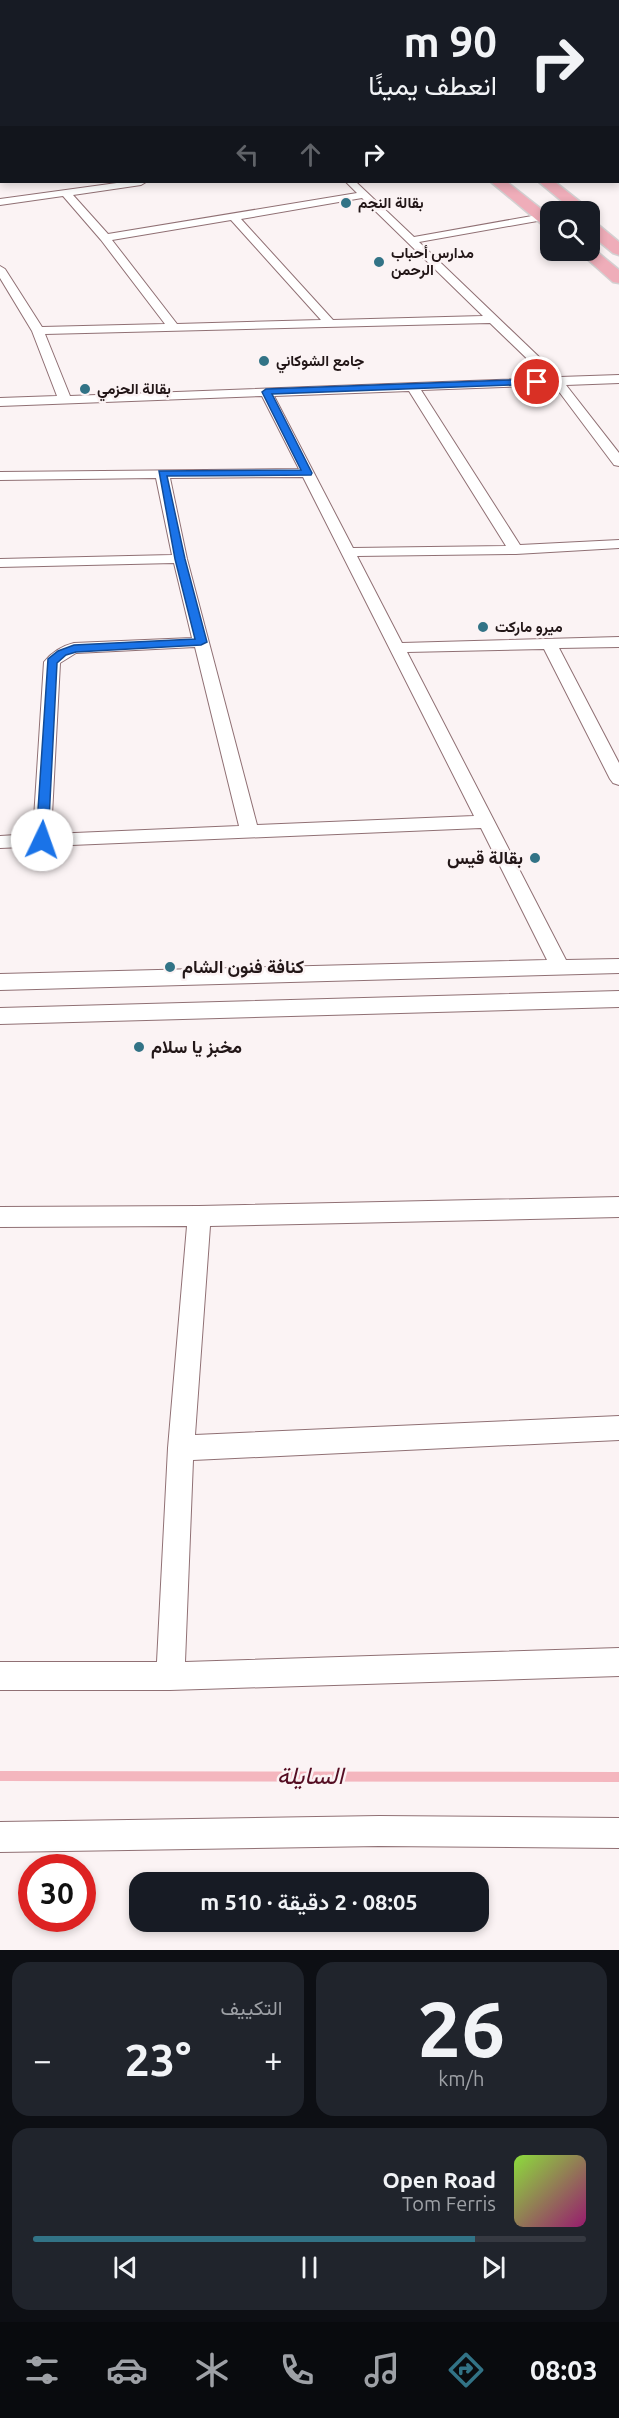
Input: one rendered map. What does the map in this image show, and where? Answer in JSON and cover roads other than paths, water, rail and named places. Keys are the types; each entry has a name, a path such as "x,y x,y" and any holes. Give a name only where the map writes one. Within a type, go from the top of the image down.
{"main road":[{"path":"499,183 540,210"},
{"path":"521,183 540,205"},
{"path":"535,183 557,201"},
{"path":"547,183 571,201"},
{"path":"600,222 619,237"},
{"path":"600,234 619,250"},
{"path":"600,247 619,263"},
{"path":"598,261 619,278"}],"street":[{"path":"0,202 134,183"},
{"path":"352,183 557,381 619,462"},
{"path":"66,193 105,238 174,328"},
{"path":"105,238 365,195"},
{"path":"234,216 332,324"},
{"path":"412,240 540,219"},
{"path":"0,269 38,331 65,400"},
{"path":"38,331 492,319"},
{"path":"2,405 65,400 619,379"},
{"path":"413,387 516,550"},
{"path":"266,392 561,968"},
{"path":"162,473 180,559 250,833"},
{"path":"0,476 307,473"},
{"path":"347,552 516,550 619,544"},
{"path":"0,563 180,559"},
{"path":"42,840 52,662 62,653 74,648 201,642"},
{"path":"396,648 619,642"},
{"path":"549,644 619,780"},
{"path":"0,842 485,822"},
{"path":"0,982 619,966"},
{"path":"0,1016 619,999"},
{"path":"0,1217 199,1216 619,1207"},
{"path":"170,1676 181,1448 199,1216"},
{"path":"181,1448 619,1428"},
{"path":"0,1676 170,1676 619,1662"},
{"path":"0,1837 379,1832 619,1833"}],"waterway":[{"name":"السايلة","path":"0,1776 619,1777"}],"place":[{"name":"بقالة النجم","path":"346,203"},
{"name":"مدارس أحباب الرحمن","path":"379,262"},
{"name":"جامع الشوكاني","path":"264,361"},
{"name":"بقالة الحزمي","path":"85,389"},
{"name":"ميرو ماركت","path":"483,627"},
{"name":"بقالة قيس","path":"535,858"},
{"name":"كنافة فنون الشام","path":"170,967"},
{"name":"مخبز يا سلام","path":"139,1047"}]}
